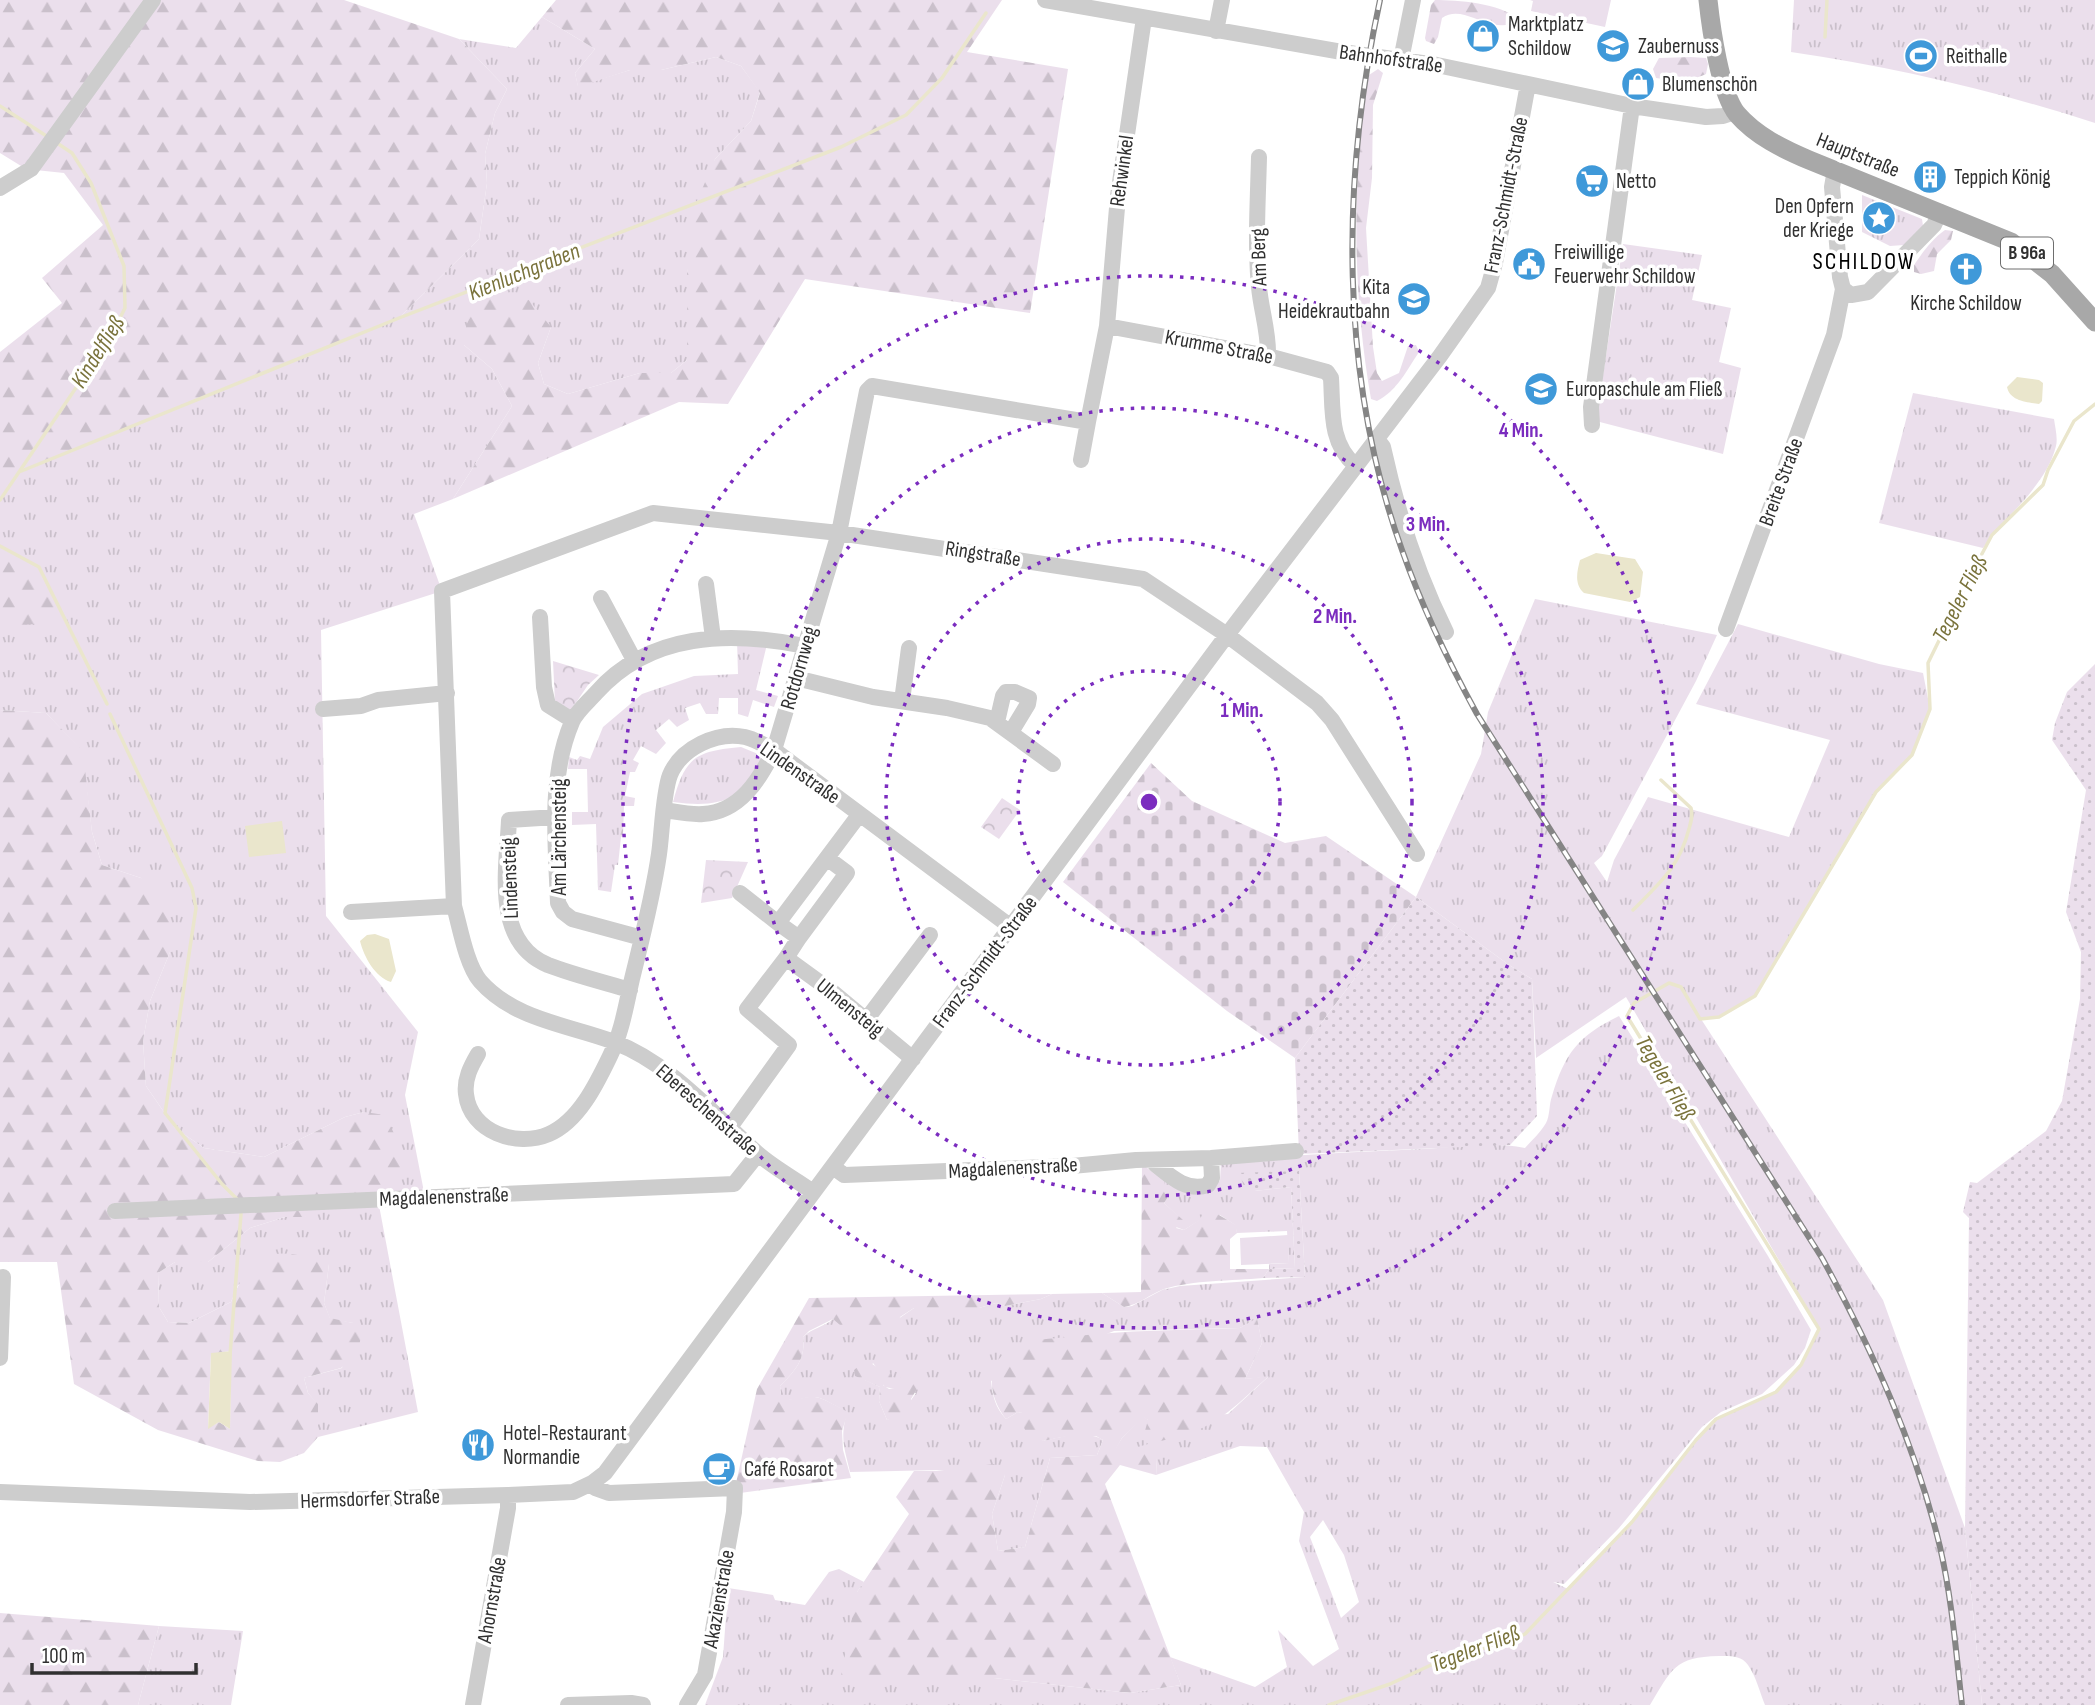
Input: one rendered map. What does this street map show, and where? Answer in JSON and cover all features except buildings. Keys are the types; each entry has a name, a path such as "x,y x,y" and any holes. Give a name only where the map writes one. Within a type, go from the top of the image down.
{"main road":[{"name":"Hauptstraße","path":"1708,0 1714,43 1735,112 1754,130 1782,148 1995,234 2026,252 2052,274 2095,322"}],"street":[{"path":"0,188 23,176 41,156 153,0"},
{"name":"Bahnhofstraße","path":"1045,0 1216,31 1401,60 1632,106 1706,117 1735,112"},
{"path":"1216,31 1222,0"},
{"path":"1401,60 1413,0"},
{"name":"Rehwinkel","path":"1107,326 1118,196 1144,18"},
{"name":"Franz-Schmidt-Straße","path":"592,1483 605,1473 1227,635 1440,356 1488,288 1496,263 1528,84"},
{"path":"1592,425 1591,407 1632,106"},
{"name":"Am Berg","path":"1259,157 1257,248 1259,289 1269,343 1268,356"},
{"name":"Breite Straße","path":"1726,629 1834,335 1843,289 1832,187 1835,170"},
{"name":"Breite Straße","path":"1834,335 1864,294 1934,225 1940,212"},
{"path":"1843,289 1851,295 1864,294"},
{"path":"1081,460 1107,326"},
{"name":"Krumme Straße","path":"1107,326 1268,356 1327,372 1331,378 1336,440 1347,458 1355,465"},
{"path":"839,533 867,391 872,386 1088,422"},
{"path":"1376,438 1384,447 1407,537 1433,606 1446,632"},
{"name":"Ringstraße","path":"442,592 653,513 839,533 1143,579 1227,635 1317,703 1332,720 1417,855"},
{"name":"Rotdornweg","path":"664,810 703,814 731,806 761,776 774,750 839,533"},
{"path":"706,584 713,638"},
{"name":"Ebereschenstraße","path":"442,592 454,906 465,948 479,980 506,1004 616,1043 663,1068 758,1154 814,1192"},
{"path":"601,598 634,660"},
{"path":"540,617 544,687 548,705 572,720"},
{"name":"Am Lärchensteig","path":"642,938 572,919 563,912 558,903 556,817 559,768 572,720 602,687 644,655 685,642 713,638 772,639 805,646"},
{"path":"902,701 909,649"},
{"path":"796,678 873,696 947,708 997,722 1053,764"},
{"path":"997,722 1006,692 1024,694 1029,698 1028,704 1011,732"},
{"path":"323,709 447,693"},
{"name":"Lindenstraße","path":"478,1054 468,1071 466,1094 473,1115 489,1131 515,1139 548,1134 570,1119 596,1085 616,1043 630,990 659,856 670,775 690,750 715,737 745,737 774,750 1011,927"},
{"path":"778,923 859,815"},
{"name":"Lindensteig","path":"556,817 509,820 508,916 515,935 529,953 546,964 630,990"},
{"path":"730,1127 789,1045 747,1009 847,873 827,858"},
{"path":"740,893 799,938"},
{"path":"351,912 454,906"},
{"path":"866,1020 930,935"},
{"name":"Ulmensteig","path":"786,958 913,1059"},
{"name":"Magdalenenstraße","path":"833,1167 844,1175 1072,1166 1296,1151"},
{"name":"Magdalenenstraße","path":"115,1211 734,1184 758,1154"},
{"path":"1154,1160 1155,1164 1182,1184 1198,1188 1208,1185 1212,1178 1211,1158"},
{"path":"0,1358 3,1278"},
{"name":"Akazienstraße","path":"592,1483 595,1488 609,1493 735,1488 734,1512 705,1675 687,1705"},
{"name":"Hermsdorfer Straße","path":"0,1492 250,1502 573,1492 592,1483"},
{"name":"Ahornstraße","path":"473,1705 508,1508 508,1495"},
{"path":"568,1705 643,1705"}],"green space":[{"path":"0,0 344,0 459,39 507,89 495,113 485,154 487,183 479,239 399,318 19,471 0,500 0,352 62,303 42,278 103,225 64,173 26,169 0,153"},
{"path":"556,0 1002,0 967,52 1068,69 1030,313 805,279 728,404 679,402 453,499 512,406 492,369 464,345 468,317 493,294 529,300 551,327 538,363 544,384 568,394 640,373 671,373 687,360 687,273 697,201 715,159 751,121 760,93 741,66 716,57 661,70 630,70 578,87 575,73 595,49 542,17"},
{"path":"1435,0 1466,2 1501,9 1517,19 1516,24 1495,25 1461,14 1448,15 1442,18 1434,44 1425,38 1431,5"},
{"path":"1530,0 1611,0 1605,27 1531,11 1533,1"},
{"path":"1794,0 2095,0 2095,123 1944,81 1791,52"},
{"path":"542,17 595,49 575,73 578,86 630,70 661,70 716,57 741,66 760,92 751,121 715,159 687,273 687,360 671,373 640,373 568,394 544,384 538,363 551,327 464,345 492,369 512,406 453,499 414,514 442,591 321,630 326,916 418,1032 405,1095 425,1197 378,1200 418,1412 318,1437 318,1405 308,1393 304,1378 342,1368 353,1323 330,1319 324,1303 329,1264 238,1285 231,1302 189,1323 168,1322 159,1307 158,1273 175,1262 208,1262 250,1228 285,1217 305,1217 364,1112 345,1117 264,1157 204,1148 175,1128 146,1086 143,1041 150,1001 170,952 141,878 102,865 92,832 82,751 46,713 0,710 0,500 19,472 399,318 479,239 487,183 485,154 495,113 507,89 459,39 516,48"},
{"path":"1659,58 1706,58 1706,74 1688,79 1656,78 1653,69"},
{"path":"1378,69 1383,73 1373,105 1372,178 1366,228 1373,347 1377,373 1382,381 1399,373 1408,346 1416,345 1419,352 1396,386 1377,401 1371,399 1362,338 1356,215 1364,104 1369,75"},
{"path":"1862,195 1922,219 1923,226 1904,245 1890,246 1862,232"},
{"path":"1945,230 1953,231 1951,240 1937,254 1934,271 1921,274 1914,272 1914,265 1921,255"},
{"path":"1623,244 1702,255 1692,300 1731,308 1719,362 1741,368 1723,454 1596,421"},
{"path":"1913,393 2054,419 2056,446 2044,474 1983,548 1879,523"},
{"path":"0,546 39,567 62,613 47,620 24,625 0,620"},
{"path":"1535,599 1717,635 1696,681 1602,856 1594,863 1607,882 1614,860 1648,797 1789,837 1830,740 1696,704 1738,624 1879,664 1923,673 1930,709 1912,755 1876,792 1755,996 1719,1017 1701,1019 1883,1300 1965,1528 1982,1705 1765,1705 1748,1665 1739,1658 1723,1656 1683,1662 1670,1674 1650,1705 705,1705 723,1657 728,1588 773,1595 775,1600 805,1605 829,1572 839,1569 864,1582 857,1592 994,1678 1130,1693 1181,1685 1170,1657 1255,1687 1287,1667 1278,1630 1313,1666 1339,1649 1299,1541 1304,1512 1267,1447 1240,1446 1156,1475 1157,1458 1112,1454 1122,1438 1143,1416 1148,1420 1228,1414 1268,1377 1245,1379 1262,1343 1257,1319 1240,1328 1114,1331 991,1381 995,1402 1006,1419 1018,1412 1022,1413 1043,1441 1082,1435 1103,1440 1097,1455 1050,1458 1025,1547 998,1551 992,1514 1005,1475 941,1470 850,1472 843,1436 847,1412 819,1398 785,1399 781,1396 780,1386 801,1358 803,1337 833,1319 862,1329 885,1328 914,1308 979,1308 996,1303 1005,1306 1041,1299 1052,1294 1102,1293 1124,1307 1132,1306 1162,1290 1180,1286 1305,1277 1299,1171 1254,1191 1291,1187 1295,1268 1269,1269 1269,1264 1289,1263 1287,1231 1237,1233 1235,1225 1220,1215 1200,1220 1184,1230 1176,1227 1182,1220 1164,1203 1168,1197 1165,1188 1147,1167 1169,1180 1213,1185 1220,1181 1221,1161 1475,1145 1525,1148 1546,1123 1557,1081 1575,1047 1593,1031 1619,1016 1811,1330 1805,1348 1794,1365 1762,1394 1721,1412 1702,1427 1619,1528 1564,1584 1553,1582 1568,1589 1632,1522 1696,1440 1716,1419 1776,1392 1801,1365 1819,1329 1626,997 1536,1058 1532,979 1416,897 1481,754 1488,712","holes":["873,1363 885,1387 916,1393 902,1413 887,1420 879,1401 880,1387 865,1380","1323,1520 1344,1555 1359,1602 1341,1618 1310,1537"]},
{"path":"737,640 768,640 756,690 778,696 774,707 753,700 748,717 738,714 738,698 719,698 718,714 706,714 700,703 685,708 689,720 677,727 669,719 656,730 666,743 656,754 641,746 633,760 639,763 635,772 630,772 625,796 635,798 634,806 624,806 623,836 611,892 598,890 596,824 572,825 572,812 588,812 587,769 568,769 569,757 577,760 580,756 590,759 603,727 642,694 694,676 738,674"},
{"path":"553,661 599,675 588,685 571,710 555,703"},
{"path":"2095,664 2095,1705 1982,1705 1965,1528 1969,1218 1963,1212 1970,1182 1977,1183 2046,1131 2062,1101 2080,999 2081,952 2066,912 2086,790 2052,740 2055,723 2067,692"},
{"path":"0,710 46,713 83,751 92,832 102,865 141,878 170,899 170,952 150,1001 143,1041 146,1086 175,1128 204,1148 264,1157 345,1117 364,1112 385,1115 406,1158 400,1186 336,1209 305,1217 285,1217 250,1228 208,1262 175,1262 158,1273 159,1307 168,1322 189,1323 231,1302 248,1270 268,1256 294,1255 329,1264 324,1303 330,1318 353,1323 361,1337 357,1355 341,1368 304,1378 308,1393 318,1404 318,1437 304,1453 280,1462 258,1461 158,1430 74,1384 57,1262 0,1262","holes":["231,1351 230,1429 219,1422 208,1428 211,1354"]},
{"path":"741,747 763,756 748,783 738,792 717,802 704,804 673,802 682,775 695,759 713,751"},
{"path":"1151,763 1192,801 1285,843 1326,836 1416,897 1295,1058 1227,1011 1063,882"},
{"path":"1002,798 1020,810 999,839 981,827"},
{"path":"706,860 748,862 732,898 701,903"},
{"path":"1416,897 1532,979 1537,1116 1510,1145 1299,1154 1295,1058"},
{"path":"1142,1164 1164,1181 1168,1197 1164,1203 1183,1220 1176,1228 1184,1230 1199,1220 1207,1208 1236,1225 1237,1233 1230,1239 1230,1269 1269,1269 1263,1278 1175,1286 1124,1307 1102,1293 1141,1292"},
{"path":"1299,1171 1305,1277 1263,1278 1269,1269 1295,1268 1291,1187 1254,1191 1248,1188 1236,1173"},
{"path":"1288,1235 1289,1263 1241,1265 1240,1238"},
{"path":"1052,1294 1041,1299 1005,1306 996,1303 979,1308 914,1308 900,1317 899,1325 893,1330 885,1328 881,1336 866,1337 862,1329 847,1331 833,1319 809,1331 803,1337 803,1352 798,1364 780,1386 781,1395 794,1400 819,1398 848,1412 842,1431 843,1450 851,1478 740,1493 736,1483 757,1389 809,1298"},
{"path":"1257,1318 1262,1343 1245,1379 1269,1376 1214,1422 1193,1432 1149,1444 1157,1458 1156,1475 1120,1465 1105,1484 1181,1685 1130,1693 994,1678 841,1676 857,1592 909,1514 896,1497 914,1471 994,1464 1005,1475 992,1514 998,1551 1025,1547 1050,1458 1097,1455 1103,1440 1096,1436 1062,1437 1043,1441 1027,1434 1021,1421 1022,1413 1018,1412 1006,1419 996,1401 992,1382 996,1364 1010,1349 1031,1341 1089,1335 1240,1328","holes":["1143,1417 1148,1420 1143,1438 1148,1444 1113,1454 1122,1438"]},
{"path":"866,1360 880,1369 884,1367 892,1375 891,1381 883,1385 889,1389 895,1388 896,1381 903,1376 912,1375 918,1387 911,1399 911,1407 899,1417 887,1420 879,1401 880,1387 855,1376 854,1370"},
{"path":"0,1613 159,1626 138,1705 0,1705"},
{"path":"159,1626 243,1631 231,1705 138,1705"}],"shaded area":[{"path":"2017,377 2043,383 2042,401 2039,404 2019,400 2011,395 2007,387"},
{"path":"1596,553 1635,559 1643,572 1640,597 1630,602 1584,593 1578,582 1580,560"},
{"path":"282,821 286,853 249,857 245,826"},
{"path":"375,934 389,939 396,971 391,982 375,971 367,960 360,941 367,935"},
{"path":"232,1351 230,1429 219,1422 208,1429 211,1353"}],"waterway":[{"path":"1825,37 1827,0"},
{"name":"Kienluchgraben","path":"19,472 399,318 841,147 906,115 942,78 986,13"},
{"name":"Kindelfließ","path":"0,106 48,137"},
{"name":"Kindelfließ","path":"0,500 111,336 125,308 124,266 91,183 72,153 57,143"},
{"name":"Tegeler Fließ","path":"1329,1705 1390,1684 1457,1653 1501,1645 1525,1634 1632,1522 1696,1440 1716,1419 1776,1392 1801,1365 1819,1329 1627,1016 1634,1003 1669,983 1681,987 1700,1019 1719,1017 1755,996 1876,792 1912,755 1930,709 1928,663 1992,535 2043,485 2074,421 2095,404"},
{"path":"0,546 39,567 107,704"},
{"path":"110,714 192,888 196,908 165,1113 238,1200"},
{"path":"1633,910 1660,883 1674,864 1685,842 1691,821 1691,808 1661,780"},
{"path":"230,1355 241,1214"}],"railway":[{"path":"1380,0 1358,137 1353,207 1353,277 1357,347 1366,416 1381,484 1402,550 1436,634 1477,714 1822,1258 1875,1363 1918,1471 1940,1547 1948,1586 1962,1705"}],"place":[{"name":"Marktplatz Schildow","path":"1483,36"},
{"name":"Zaubernuss","path":"1613,46"},
{"name":"Reithalle","path":"1921,56"},
{"name":"Blumenschön","path":"1638,84"},
{"name":"Teppich König","path":"1930,177"},
{"name":"Netto","path":"1592,181"},
{"name":"Den Opfern der Kriege","path":"1879,218"},
{"name":"Freiwillige Feuerwehr Schildow","path":"1529,264"},
{"name":"Kirche Schildow","path":"1966,269"},
{"name":"Kita Heidekrautbahn","path":"1414,299"},
{"name":"Europaschule am Fließ","path":"1541,389"},
{"name":"Hotel-Restaurant Normandie","path":"478,1445"},
{"name":"Café Rosarot","path":"719,1469"}],"district":[{"name":"SCHILDOW","path":"1864,261"}]}
